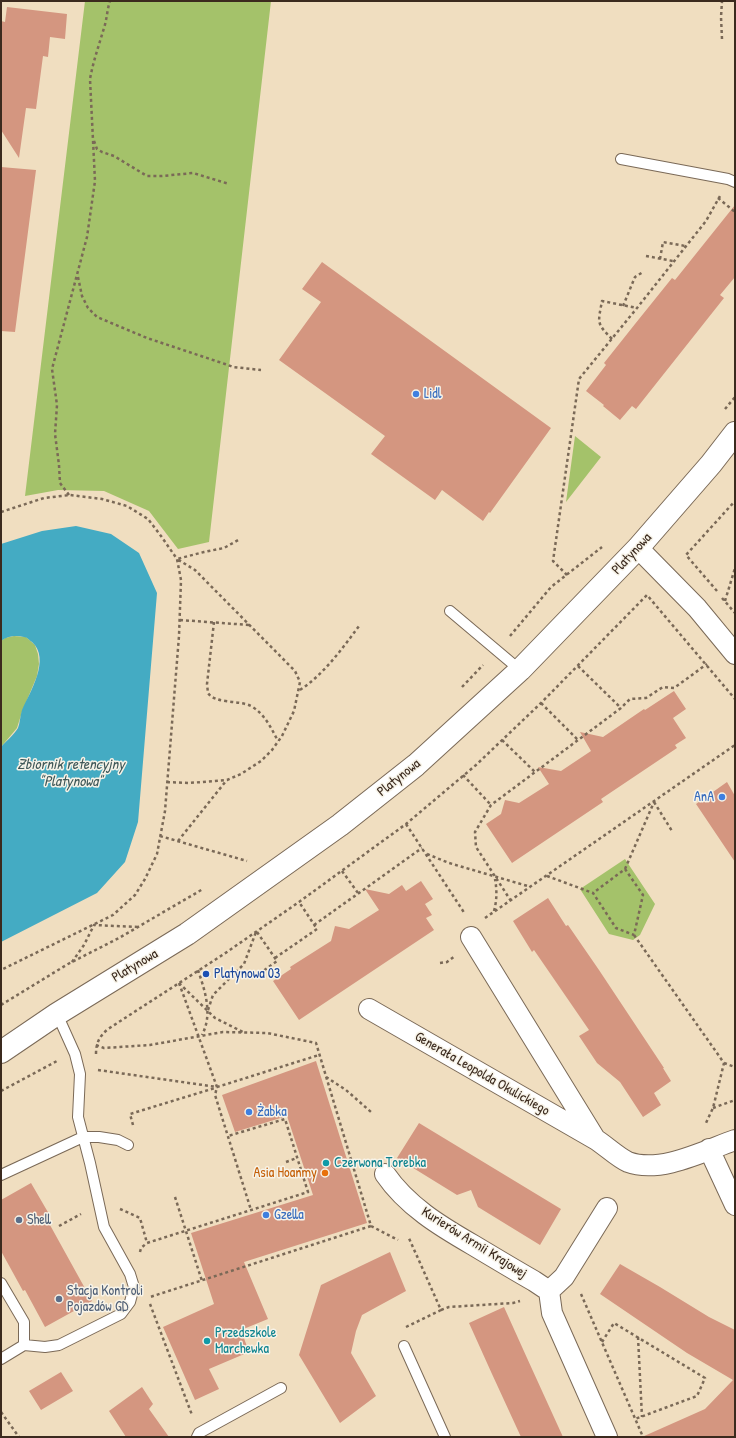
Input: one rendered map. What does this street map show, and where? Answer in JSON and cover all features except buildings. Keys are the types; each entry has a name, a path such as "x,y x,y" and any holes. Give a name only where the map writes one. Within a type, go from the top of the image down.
{"street":[{"name":"Platynowa","path":"1,1052 57,1014 187,934 340,825 416,765 520,670 638,548 711,464 735,433"},
{"path":"638,548 697,608 735,654"},
{"name":"Generała Leopolda Okulickiego","path":"470,928 595,1139"},
{"name":"Generała Leopolda Okulickiego","path":"369,1009 595,1139 627,1161 640,1165 653,1166 670,1164 735,1140"},
{"path":"705,1151 735,1205"},
{"name":"Kurierów Armii Krajowej","path":"385,1174 406,1199 433,1221 549,1291"},
{"path":"606,1208 564,1277 549,1291 552,1313 606,1437"}],"lane":[{"path":"621,159 732,181"},
{"path":"450,611 520,670"},
{"path":"1,1360 24,1345 45,1347 59,1345 121,1314 130,1302 134,1287 130,1274 104,1227 92,1170 78,1117 80,1074 75,1054 57,1014"},
{"path":"1,1175 83,1137 99,1137 118,1140 128,1145"},
{"path":"1,1283 24,1322 24,1345"},
{"path":"404,1346 445,1437"},
{"path":"198,1435 281,1388"}],"path":[{"path":"70,495 60,483 55,434 58,405 52,369 87,237 95,181 90,79 105,26 110,1"},
{"path":"722,1 722,39"},
{"path":"93,139 98,149 102,152 114,156 147,176 193,173 229,184"},
{"path":"567,575 553,562 579,379 706,221 718,198 732,181"},
{"path":"718,198 735,212"},
{"path":"660,259 663,242 685,246"},
{"path":"646,256 673,261"},
{"path":"623,306 635,277 643,272"},
{"path":"77,276 82,296 88,308 97,318 147,338 229,366 261,370"},
{"path":"612,338 601,328 598,322 602,302 637,308"},
{"path":"1,512 44,498 70,495 102,499 127,506 148,519 177,559 195,570 296,671 300,682 294,711 278,741 261,762 241,774 227,780 189,783 167,782"},
{"path":"735,501 686,555 735,613"},
{"path":"177,559 224,548 240,539"},
{"path":"1,970 113,915 135,895 145,879 157,854 167,782 180,620 181,580 177,559"},
{"path":"460,689 497,651 551,587 580,565"},
{"path":"725,601 735,568"},
{"path":"371,1226 316,1043 267,1033 223,1032 150,1045 104,1048 96,1045 100,1036 108,1028 256,932 406,824 464,775 541,703 647,595 707,664 735,699"},
{"path":"180,620 249,625"},
{"path":"214,622 207,684 208,693 215,699 242,703 251,706 266,720 278,741"},
{"path":"299,690 306,686 334,660 359,626"},
{"path":"511,901 476,847 475,832 491,805 621,708 630,699 646,698 663,687 674,688 707,664"},
{"path":"578,666 621,708"},
{"path":"541,703 578,740"},
{"path":"502,740 535,772"},
{"path":"484,919 735,745"},
{"path":"464,775 491,805"},
{"path":"178,841 227,780"},
{"path":"654,802 672,831"},
{"path":"593,893 625,869 654,802"},
{"path":"406,824 426,854 470,928"},
{"path":"160,836 247,862"},
{"path":"314,925 422,848"},
{"path":"426,854 449,863 531,887"},
{"path":"241,866 253,857"},
{"path":"625,869 643,896 634,935"},
{"path":"342,870 358,893"},
{"path":"494,912 497,890 495,876"},
{"path":"547,876 593,893 616,928 634,935 724,1063 735,1068"},
{"path":"1,1005 72,962 139,927 204,889"},
{"path":"275,958 317,928 298,902"},
{"path":"94,925 139,927"},
{"path":"72,962 84,945 94,925"},
{"path":"256,932 277,962 263,971"},
{"path":"201,1035 205,1029 208,1010 213,995 244,964 256,932"},
{"path":"198,970 205,992 208,1010"},
{"path":"179,983 215,1018 244,1032"},
{"path":"179,983 201,1035 217,1087 215,1094 251,1210"},
{"path":"134,1128 130,1114 320,1055"},
{"path":"1,1092 58,1060"},
{"path":"705,1151 699,1139 713,1108 724,1063"},
{"path":"96,1070 217,1087"},
{"path":"326,1077 346,1090 371,1112"},
{"path":"713,1108 735,1100"},
{"path":"116,1207 140,1218 147,1243 308,1192 285,1118 228,1136"},
{"path":"286,1162 297,1158"},
{"path":"175,1197 202,1281"},
{"path":"59,1226 83,1213"},
{"path":"198,1435 148,1298 371,1226 398,1240"},
{"path":"408,1236 441,1310"},
{"path":"578,1287 643,1437"},
{"path":"404,1346 397,1331 441,1310 449,1307 513,1303 549,1291"},
{"path":"602,1342 614,1323 704,1378 697,1396 635,1419"},
{"path":"638,1337 642,1417"},
{"path":"1,1412 19,1437"}],"green space":[{"path":"85,1 271,1 209,542 178,549 149,511 104,491 58,490 25,496"},
{"path":"575,436 601,457 566,502"},
{"path":"14,636 26,637 35,645 39,664 37,676 17,728 1,747 1,641 5,638"},
{"path":"625,859 655,904 640,935 633,940 609,934 580,889"}],"water":[{"name":"Zbiornik retencyjny \"Platynowa\"","path":"76,526 111,534 139,553 157,593 138,822 125,862 97,893 1,942 1,747 18,728 22,710 37,676 40,657 32,642 26,638 12,636 1,641 1,544 42,531"}],"place":[{"name":"Lidl","path":"416,394"},
{"name":"AnA","path":"722,797"},
{"name":"Platynowa 03","path":"206,974"},
{"name":"Żabka","path":"249,1112"},
{"name":"Czerwona Torebka","path":"326,1163"},
{"name":"Asia Hoanmy","path":"325,1173"},
{"name":"Gzella","path":"266,1215"},
{"name":"Shell","path":"19,1220"},
{"name":"Stacja Kontroli Pojazdów GD","path":"59,1299"},
{"name":"Przedszkole Marchewka","path":"207,1341"}]}
